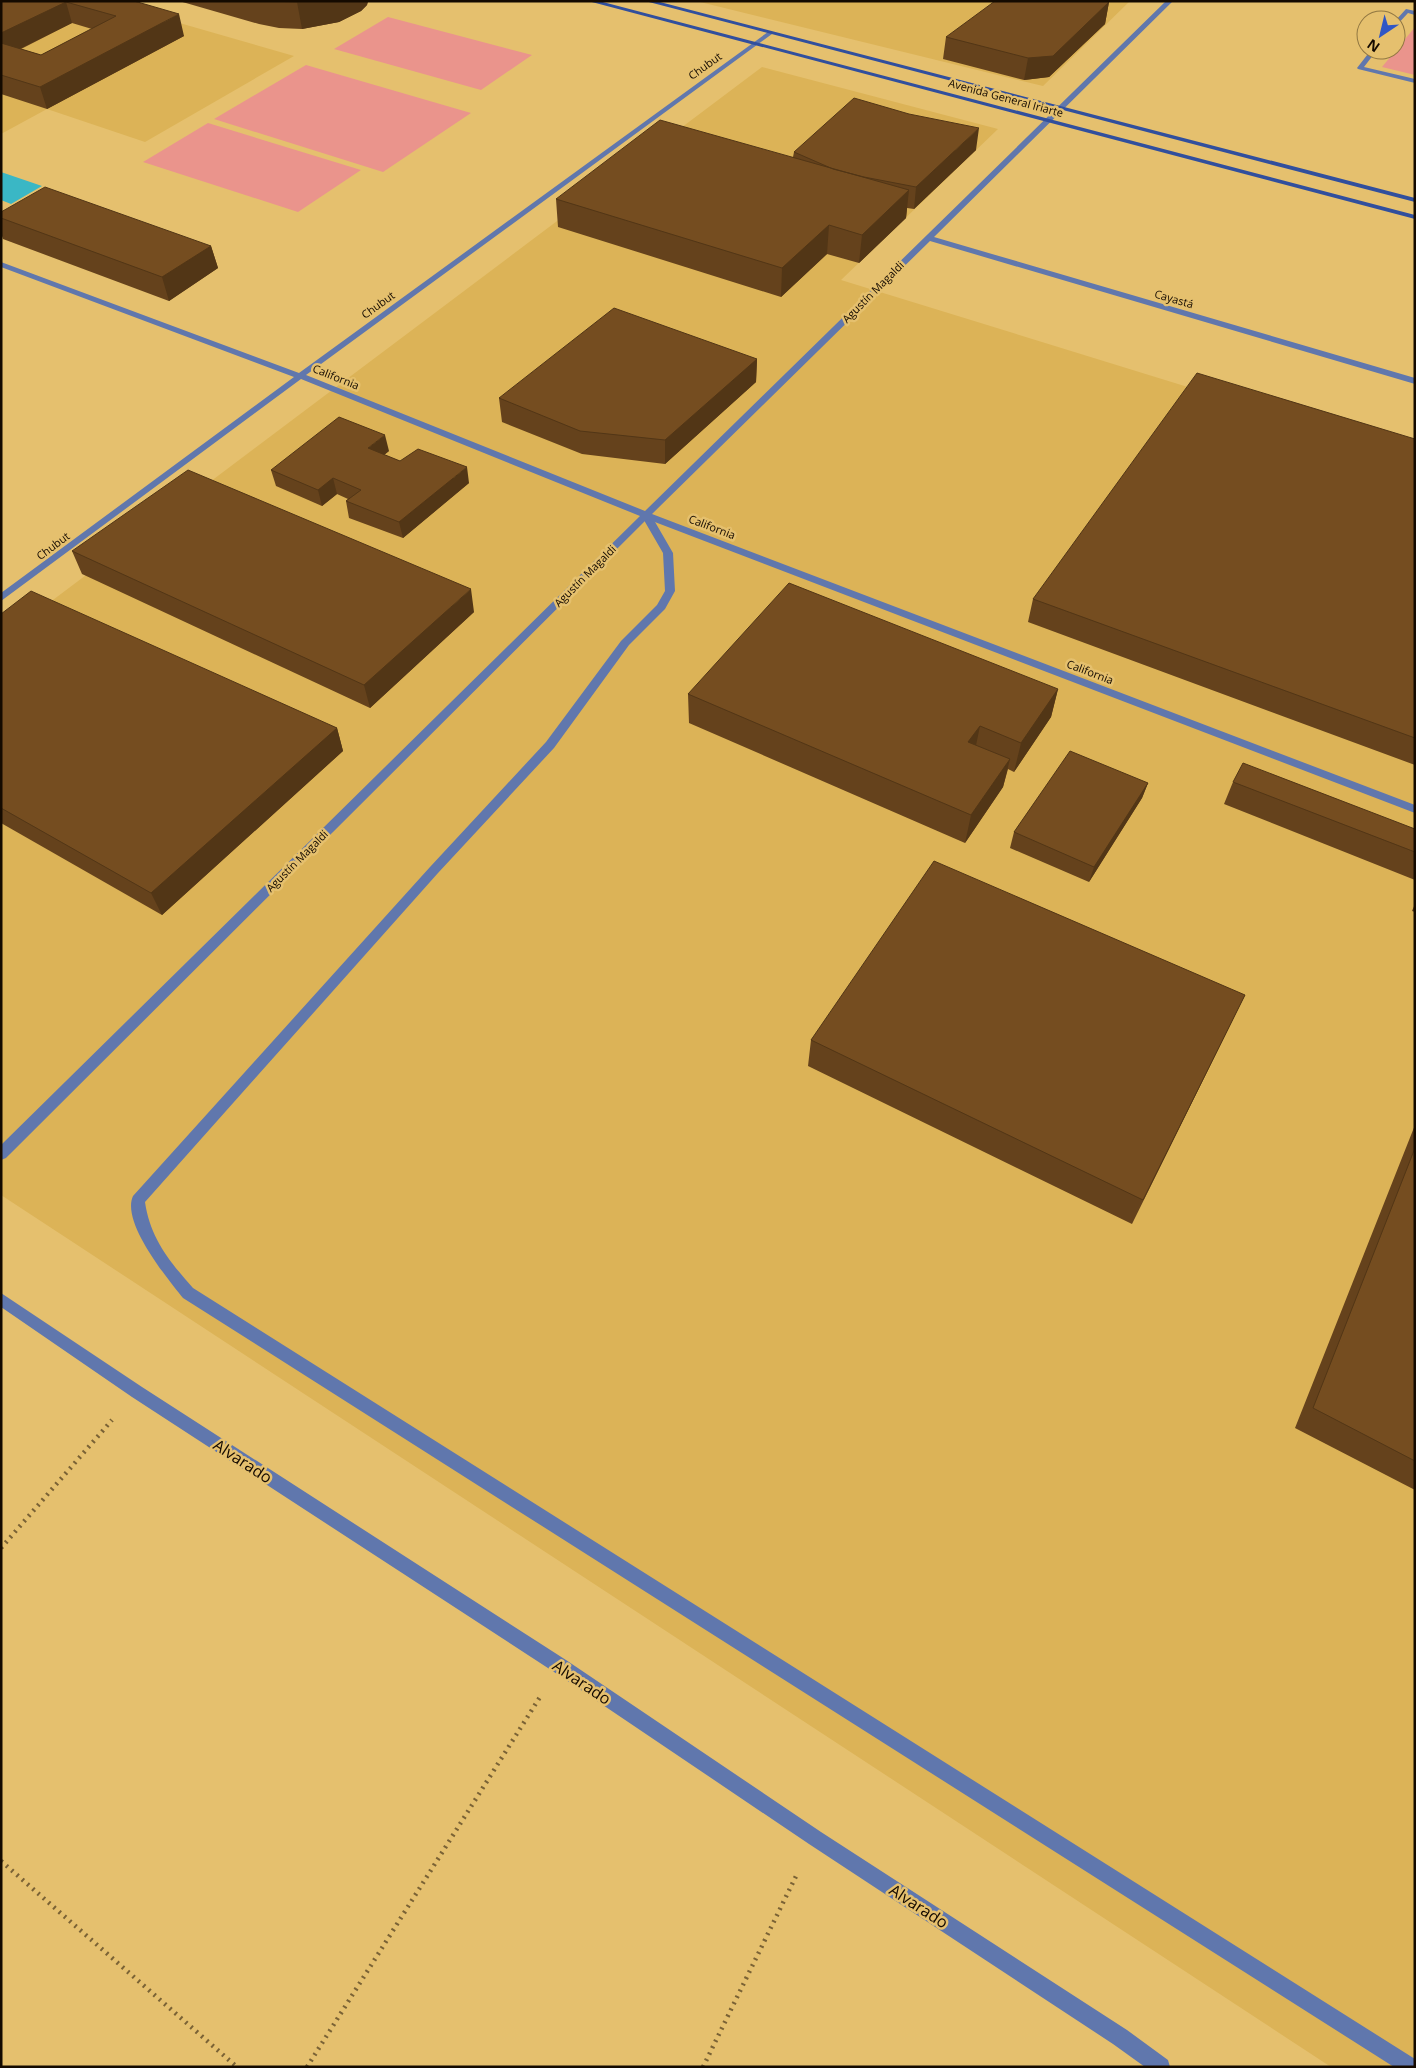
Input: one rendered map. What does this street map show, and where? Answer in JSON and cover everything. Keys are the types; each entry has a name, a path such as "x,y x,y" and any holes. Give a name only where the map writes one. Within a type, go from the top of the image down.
{"main road":[{"name":"Avenida General Iriarte","path":"591,1 1415,217"},
{"name":"Avenida General Iriarte","path":"648,1 1415,200"}],"street":[{"name":"Agustín Magaldi","path":"1,1154 646,515 1170,1"},
{"name":"Chubut","path":"1,598 300,376 770,33"},
{"path":"1366,60 1360,68 1415,82"},
{"name":"Cayastá","path":"928,238 1415,381"},
{"name":"California","path":"1,264 300,376 646,515 1415,809"},
{"path":"646,515 668,554 670,591 661,607 625,644 550,745 421,885 138,1200 140,1219 159,1260 188,1293 1411,2067"},
{"name":"Alvarado","path":"1,1299 137,1392 560,1666 814,1838 1111,2032 1161,2067"}],"path":[{"path":"1,1548 137,1392"},
{"path":"307,2067 560,1666"},
{"path":"704,2067 814,1838"},
{"path":"1,1861 237,2067"}],"shaded area":[{"path":"1,1 103,1 294,56 145,142 47,109 1,134"},
{"path":"696,1 1130,1 1043,86"},
{"path":"388,17 532,55 481,90 334,49"},
{"path":"1415,27 1415,75 1382,67 1388,60 1406,60 1406,38"},
{"path":"306,65 471,113 383,172 214,119"},
{"path":"762,67 998,129 841,280 1415,457 1415,2067 1331,2067 1,1195 1,639"},
{"path":"208,123 361,170 298,212 143,162"}],"water":[{"path":"1,172 42,186 11,204 1,200"}],"building":[{"path":"1,1 134,1 179,14 40,87 1,75 1,43 41,55 116,16 66,2 1,33"},
{"path":"995,1 1109,2 1053,56 1028,58 946,37"},
{"path":"854,98 909,114 979,128 916,187 833,169 794,152"},
{"path":"660,120 909,190 862,235 829,225 782,268 556,199"},
{"path":"45,187 211,246 162,277 1,218 1,212"},
{"path":"614,308 757,359 665,440 580,431 499,398"},
{"path":"1197,373 1415,439 1415,738 1033,599"},
{"path":"339,417 385,435 368,448 400,461 418,449 467,467 399,522 346,501 361,490 333,478 318,490 271,470"},
{"path":"188,470 471,589 364,685 72,551"},
{"path":"789,583 1058,689 1021,743 980,726 968,742 1010,759 971,815 688,694"},
{"path":"31,591 337,728 151,893 1,808 1,614"},
{"path":"1070,751 1148,783 1094,867 1014,832"},
{"path":"1243,763 1415,829 1415,852 1233,782"},
{"path":"934,861 1245,995 1143,1200 811,1040"},
{"path":"1415,1148 1415,1461 1313,1408"}]}
